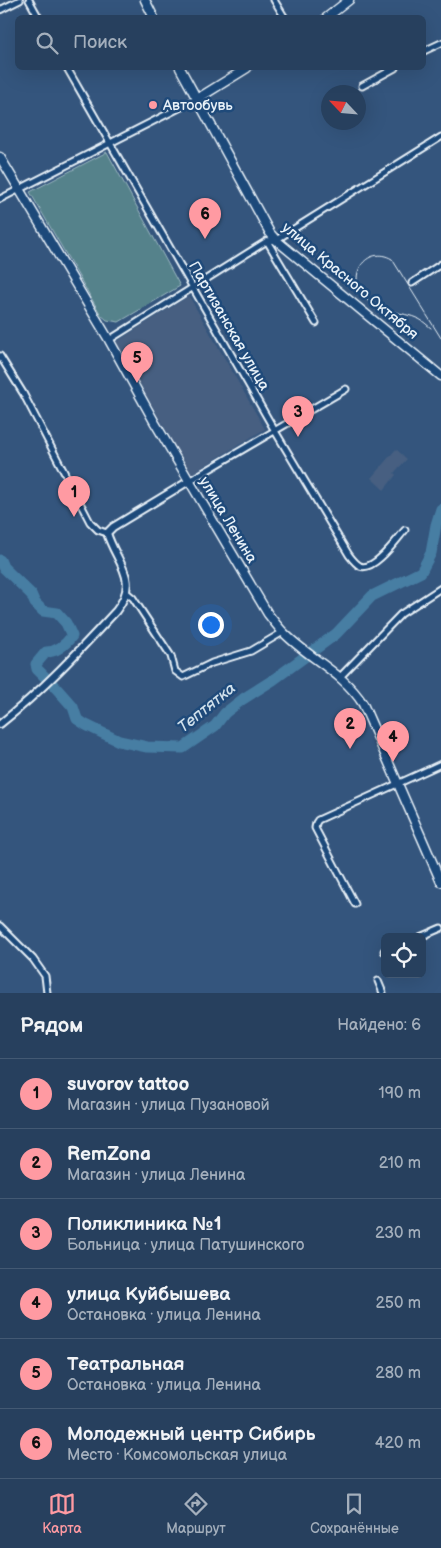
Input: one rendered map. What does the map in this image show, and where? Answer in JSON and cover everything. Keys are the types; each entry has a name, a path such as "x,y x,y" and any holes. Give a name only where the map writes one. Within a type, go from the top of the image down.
{"main road":[{"path":"145,0 152,15"},
{"path":"330,15 350,0"},
{"name":"улица Красного Октября","path":"181,70 270,233 276,240 441,376"},
{"path":"197,99 243,70"},
{"name":"улица Ленина","path":"0,157 268,614 283,632 354,690 363,704 441,882"}],"street":[{"path":"0,10 20,0"},
{"path":"29,0 37,15"},
{"path":"274,0 283,15"},
{"path":"426,50 441,44"},
{"name":"Партизанская улица","path":"68,70 348,555 360,566 366,568 371,566 378,561 405,530"},
{"path":"364,85 391,70"},
{"path":"0,199 197,99"},
{"path":"109,340 267,241 276,240 441,137"},
{"path":"267,241 316,323"},
{"path":"412,283 441,264"},
{"path":"0,356 23,393 90,522 98,530 107,534 124,570 127,593 116,611 57,675 0,724"},
{"path":"107,534 113,527 189,480 346,389"},
{"path":"340,677 401,614 441,588"},
{"path":"127,593 133,598 171,656 175,671 183,678 212,663 252,651 283,632"},
{"path":"355,904 315,828 316,823 318,820 441,764"},
{"path":"0,926 33,959 45,976 46,993"},
{"path":"426,934 441,928"},
{"path":"378,981 383,993"}],"shaded area":[{"path":"189,296 265,429 191,474 116,342"},
{"path":"396,449 407,459 394,473 396,475 384,490 371,478"}],"green space":[{"path":"107,152 180,286 119,322 107,320 101,315 30,192"}],"waterway":[{"name":"Тептятка","path":"0,560 3,567 31,594 35,603 43,611 57,613 66,623 72,636 61,647 54,651 46,652 36,664 37,669 73,707 77,719 119,741 147,747 183,748 215,726 225,713 243,699 273,680 336,634 372,596 421,572 431,553 441,509"}],"tram line":[{"path":"431,328 419,319 385,310 367,300 360,291 357,282 361,265 367,259 374,256 392,259 441,338"}],"place":[{"name":"Автообувь","path":"153,105"},
{"name":"Молодежный центр Сибирь","path":"205,239"},
{"name":"Театральная","path":"137,383"},
{"name":"Поликлиника №1","path":"298,437"},
{"name":"suvorov tattoo","path":"74,517"},
{"name":"RemZona","path":"350,749"},
{"name":"улица Куйбышева","path":"393,762"}]}
